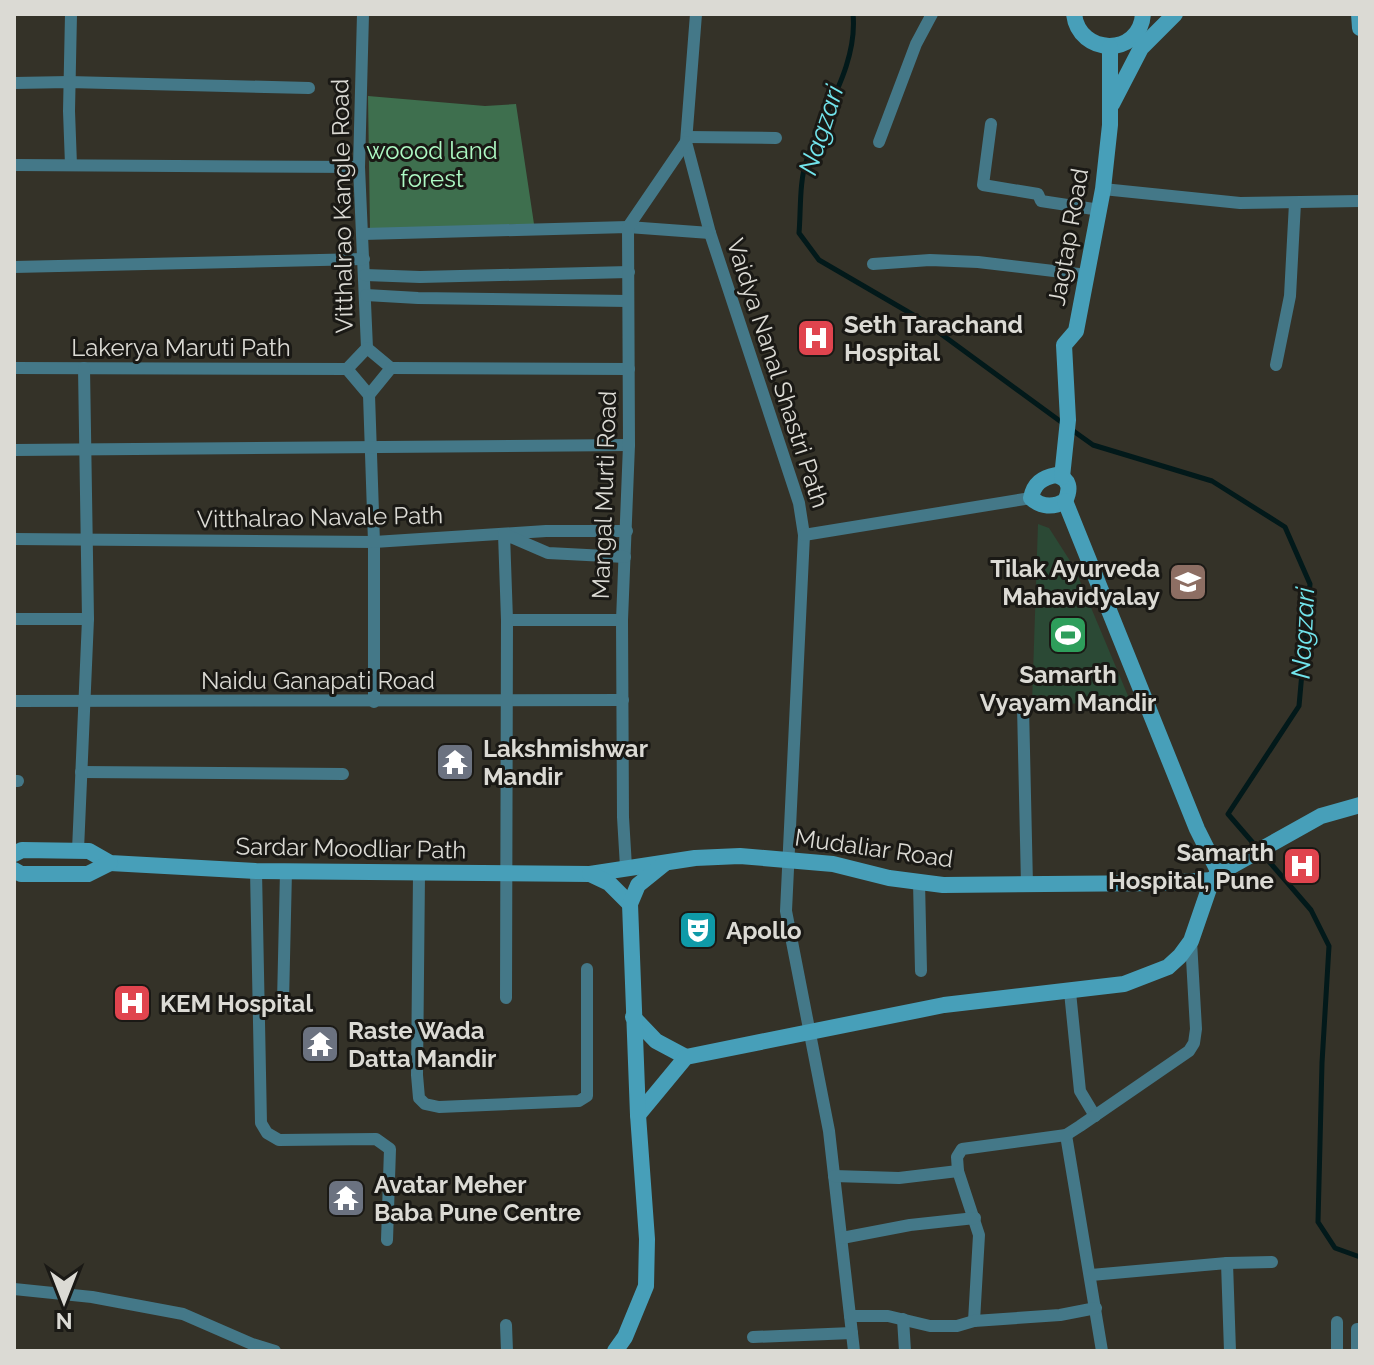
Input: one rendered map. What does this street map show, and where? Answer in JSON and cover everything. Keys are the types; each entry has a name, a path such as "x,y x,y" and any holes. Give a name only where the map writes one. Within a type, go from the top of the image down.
{"street":[{"path":"71,14 71,165"},
{"name":"Vitthalrao Kangle Road","path":"363,14 359,167 367,348 347,369 369,395"},
{"path":"628,227 686,140 696,14"},
{"path":"879,142 916,44 932,14"},
{"path":"1074,14 1084,37 1110,47 1131,39 1139,31 1143,14"},
{"path":"1110,109 1141,48 1175,14"},
{"path":"1359,14 1360,28"},
{"name":"Jagtap Road","path":"1062,477 1067,427 1064,345 1076,331 1100,210 1110,109 1110,47"},
{"path":"14,83 309,88"},
{"path":"991,124 983,185 1038,194 1041,201 1100,210"},
{"path":"686,140 776,138"},
{"name":"Vaidya Nanal Shastri Path","path":"686,140 710,233 799,503 804,535 786,911 829,1131 854,1351"},
{"path":"14,165 359,167"},
{"path":"1103,189 1240,203 1360,201"},
{"path":"1276,365 1290,296 1295,203"},
{"path":"363,234 628,227 710,233"},
{"name":"Mangal Murti Road","path":"626,867 622,620 629,445 628,227"},
{"path":"14,267 364,259"},
{"path":"873,264 930,260 978,262 1087,275"},
{"path":"365,275 420,277 629,272"},
{"path":"366,295 628,301"},
{"name":"Vitthalrao Kangle Road","path":"367,348 391,368"},
{"name":"Lakerya Maruti Path","path":"14,368 347,369"},
{"path":"78,850 88,619 84,368"},
{"path":"374,702 374,542 369,395 391,368 629,369"},
{"path":"14,450 629,445"},
{"path":"804,535 1031,498 1038,504 1050,506 1065,501 1069,493 1068,484 1056,475 1044,478 1033,487 1031,498"},
{"path":"1065,501 1197,829 1220,873"},
{"name":"Vitthalrao Navale Path","path":"14,539 374,542 546,531 627,531"},
{"path":"506,998 509,875 504,534 548,553 625,557"},
{"path":"14,619 88,619"},
{"path":"507,620 622,620"},
{"name":"Naidu Ganapati Road","path":"14,701 623,700"},
{"path":"1023,706 1027,885"},
{"path":"81,772 343,774"},
{"path":"633,1017 656,1041 686,1057 944,1005 1124,984 1168,967 1191,941 1220,873 1321,816 1360,805"},
{"name":"Sardar Moodliar Path","path":"14,854 22,850 78,850 89,851 110,863 256,871 509,875 590,874 626,867"},
{"name":"Mudaliar Road","path":"626,867 740,856 833,864 889,878 943,885 1027,885 1220,873"},
{"name":"Sardar Moodliar Path","path":"14,870 21,874 88,874 110,863"},
{"path":"615,1351 625,1337 646,1286 647,1239 633,1017 630,904 638,885 665,863"},
{"path":"256,871 261,1123 267,1133 279,1140 376,1139 385,1143 390,1149 387,1240"},
{"path":"283,1002 286,871"},
{"path":"419,874 417,1075 419,1098 425,1104 439,1107 579,1101 587,1096 587,969"},
{"path":"590,874 609,883 630,904"},
{"path":"919,882 921,971"},
{"path":"974,1321 979,1235 958,1171 957,1157 962,1149 970,1146 1066,1135 1189,1051 1194,1043 1191,941"},
{"path":"1070,992 1080,1091 1095,1116"},
{"path":"638,1115 686,1057"},
{"path":"1066,1135 1102,1351"},
{"path":"834,1176 899,1178 958,1171"},
{"path":"842,1238 910,1225 975,1218"},
{"path":"1091,1275 1272,1262"},
{"path":"1227,1263 1230,1351"},
{"path":"14,1289 92,1297 171,1311 275,1351"},
{"path":"850,1316 903,1319 930,1326 957,1326 974,1321 1060,1315 1096,1308"},
{"path":"903,1319 905,1351"},
{"path":"1337,1322 1337,1351"},
{"path":"506,1325 507,1351"},
{"path":"1357,1351 1357,1329 1360,1329"},
{"path":"753,1337 852,1333"}],"green space":[{"name":"woood land forest","path":"368,96 485,106 516,104 534,224 370,229"},
{"name":"Samarth Vyayam Mandir","path":"1038,524 1049,528 1074,567 1131,703 1032,704"}],"waterway":[{"name":"Nagzari","path":"853,14 853,33 845,70 804,168 799,233 819,260 922,320 1064,424"},
{"name":"Nagzari","path":"1072,430 1093,445 1212,481 1285,527 1310,584 1299,706 1228,814 1311,910 1329,946 1318,1222 1335,1248 1360,1257"}],"place":[{"name":"Seth Tarachand Hospital","path":"816,338"},
{"name":"Tilak Ayurveda Mahavidyalay","path":"1188,582"},
{"name":"Samarth Vyayam Mandir","path":"1068,635"},
{"name":"Lakshmishwar Mandir","path":"455,762"},
{"name":"Samarth Hospital, Pune","path":"1302,866"},
{"name":"Apollo","path":"698,930"},
{"name":"KEM Hospital","path":"132,1003"},
{"name":"Raste Wada Datta Mandir","path":"320,1044"},
{"name":"Avatar Meher Baba Pune Centre","path":"346,1198"}]}
